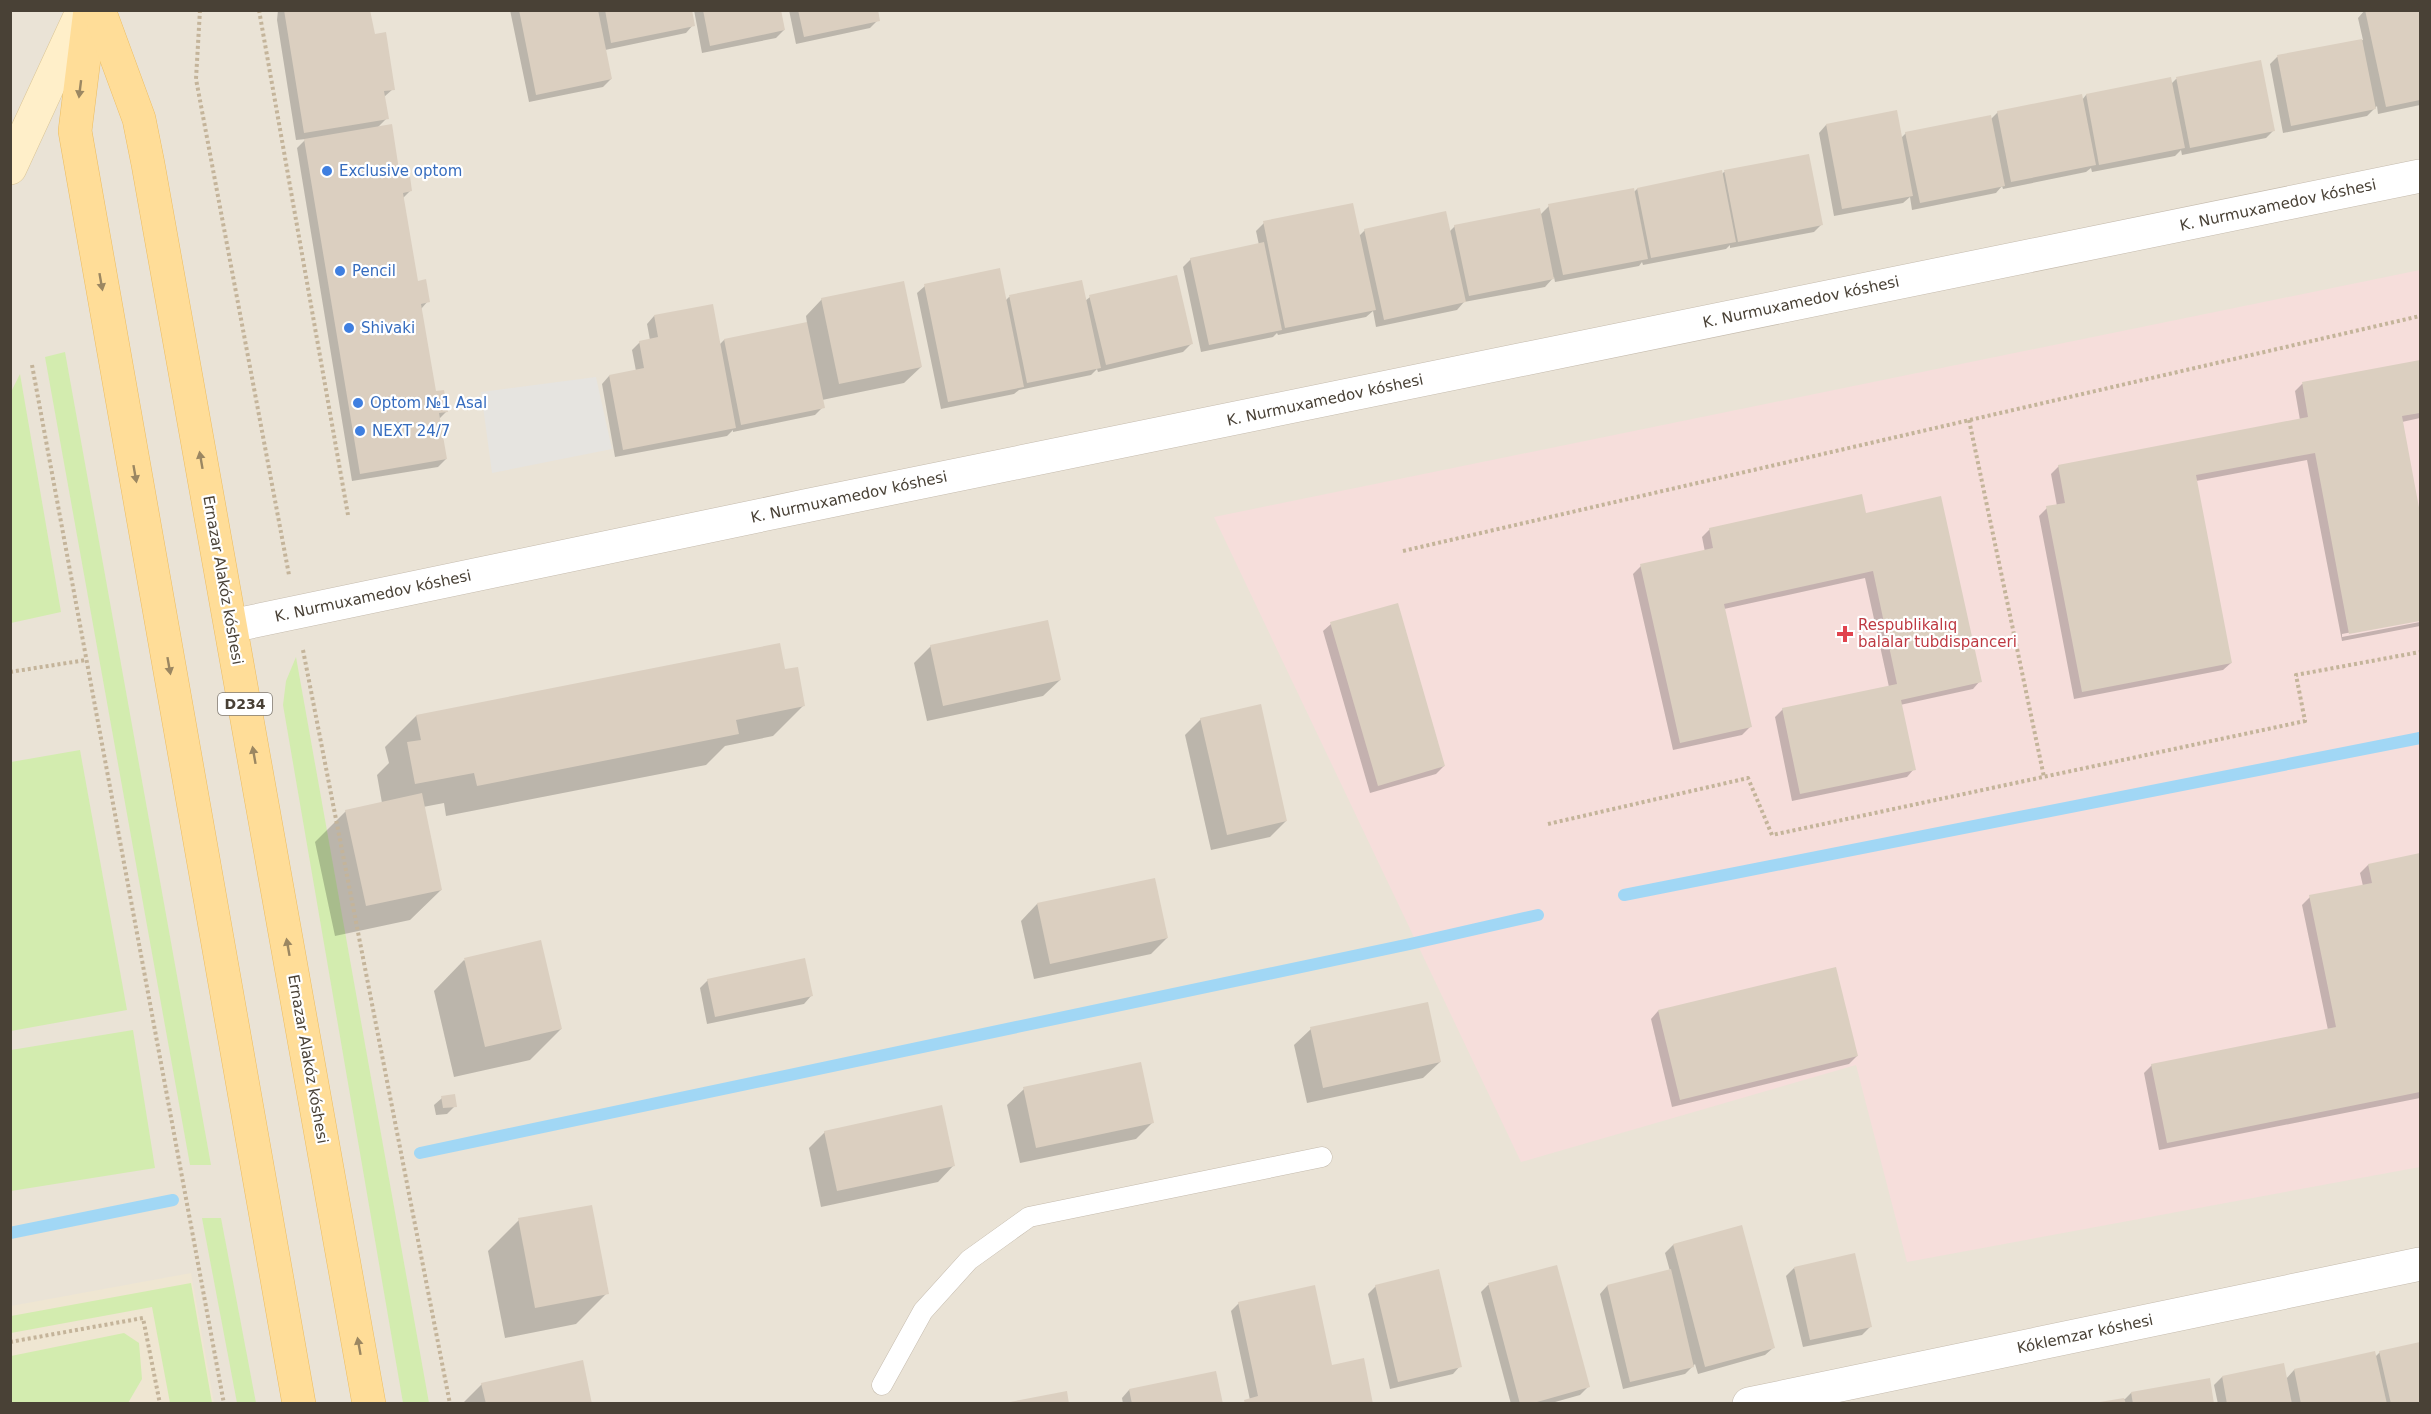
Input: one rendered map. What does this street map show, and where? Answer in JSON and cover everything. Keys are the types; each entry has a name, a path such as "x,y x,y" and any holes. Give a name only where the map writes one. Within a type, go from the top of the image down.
{"main road":[{"path":"90,10 75,131 299,1404"},
{"name":"Ernazar Alakóz kóshesi","path":"99,10 139,119 369,1404"}],"street":[{"path":"10,168 83,10"},
{"name":"K. Nurmuxamedov kóshesi","path":"231,626 2421,176"},
{"name":"Kóklemzar kóshesi","path":"1749,1404 2421,1264"}],"lane":[{"path":"882,1385 923,1311 969,1260 1029,1217 1322,1157"}],"path":[{"path":"200,10 196,79 296,612 450,1404"},
{"path":"259,10 348,515"},
{"path":"1403,550 2421,316"},
{"path":"32,365 224,1404"},
{"path":"1969,420 2044,777"},
{"path":"1548,824 1748,778 1772,835 2305,721 2296,675 2421,652"},
{"path":"10,672 86,660"},
{"path":"10,1342 143,1318 159,1404"}],"shaded area":[{"path":"10,11 2420,11 2420,1403 11,1403"},
{"name":"Respublikalıq balalar tubdispanceri","path":"2420,270 2420,1167 1907,1262 1856,1065 1521,1162 1214,517"},
{"path":"596,377 612,449 492,473 481,392"},
{"path":"191,1273 214,1403 11,1404 11,1306"}],"green space":[{"path":"65,352 211,1165 190,1165 45,357"},
{"path":"20,374 61,612 11,623 10,394"},
{"path":"296,657 429,1403 403,1403 283,705 286,681"},
{"path":"80,750 127,1010 11,1031 11,762"},
{"path":"133,1030 155,1168 11,1191 11,1050"},
{"path":"202,1218 221,1218 256,1403 237,1403"},
{"path":"191,1283 212,1403 170,1403 152,1307 11,1333 11,1316"},
{"path":"124,1333 139,1343 142,1379 128,1403 11,1403 11,1356"}],"building":[{"path":"284,10 370,10 375,34 386,32 395,90 384,91 389,119 304,133"},
{"path":"519,10 598,10 612,79 536,95"},
{"path":"605,10 692,10 695,26 611,43"},
{"path":"703,10 781,10 785,30 710,46"},
{"path":"798,10 878,10 880,21 804,37"},
{"path":"2365,10 2420,10 2420,100 2386,107"},
{"path":"2362,39 2376,109 2291,126 2277,55"},
{"path":"2261,60 2275,131 2190,148 2176,77"},
{"path":"2171,77 2185,148 2099,165 2086,94"},
{"path":"2082,94 2096,165 2011,182 1997,111"},
{"path":"1897,110 1913,196 1842,209 1826,124"},
{"path":"1991,115 2005,186 1920,203 1905,132"},
{"path":"392,124 399,170 409,169 412,191 403,193 418,281 426,279 430,302 421,304 436,391 444,390 448,412 439,413 447,459 360,474 304,139"},
{"path":"1809,154 1823,225 1738,242 1724,170"},
{"path":"1722,170 1736,242 1651,258 1637,188"},
{"path":"1634,188 1648,259 1563,275 1548,204"},
{"path":"1353,203 1376,310 1285,328 1263,221"},
{"path":"1540,208 1554,279 1469,296 1454,225"},
{"path":"1446,211 1466,302 1384,320 1364,229"},
{"path":"1264,242 1282,330 1209,345 1190,258"},
{"path":"1000,268 1024,387 948,402 924,284"},
{"path":"1177,275 1193,344 1106,365 1089,295"},
{"path":"1082,280 1101,368 1027,383 1009,295"},
{"path":"904,281 922,367 839,384 821,298"},
{"path":"713,304 736,428 623,450 609,375 644,368 639,341 658,337 654,315"},
{"path":"807,322 825,408 741,425 724,339"},
{"path":"2420,360 2420,413 2402,416 2420,513 2420,621 2349,634 2315,453 2196,475 2232,663 2082,692 2046,506 2065,503 2058,465 2308,417 2302,382"},
{"path":"1862,494 1866,513 1941,496 1982,682 1901,700 1916,770 1800,794 1782,708 1897,684 1873,571 1724,604 1752,727 1680,743 1640,564 1713,548 1709,528"},
{"path":"1398,603 1445,766 1378,786 1330,622"},
{"path":"1048,620 1061,680 943,706 930,645"},
{"path":"780,643 785,669 798,667 805,706 736,720 739,734 477,786 474,773 415,784 407,742 421,740 416,715"},
{"path":"1261,704 1287,821 1227,835 1200,718"},
{"path":"422,793 442,890 366,906 345,810"},
{"path":"2420,853 2420,1092 2167,1143 2151,1064 2336,1027 2309,895 2372,883 2368,864"},
{"path":"1155,878 1168,938 1050,964 1037,903"},
{"path":"541,940 562,1029 485,1047 464,958"},
{"path":"805,958 813,996 715,1017 707,979"},
{"path":"1836,967 1858,1056 1680,1100 1658,1010"},
{"path":"1428,1002 1441,1062 1323,1088 1310,1027"},
{"path":"1141,1062 1154,1123 1036,1148 1023,1087"},
{"path":"455,1094 457,1107 443,1108 441,1096"},
{"path":"942,1105 955,1166 837,1191 824,1131"},
{"path":"592,1205 609,1294 535,1308 518,1218"},
{"path":"1742,1225 1775,1348 1705,1367 1673,1244"},
{"path":"1855,1253 1872,1327 1810,1340 1794,1267"},
{"path":"1557,1265 1590,1387 1530,1404 1520,1404 1488,1283"},
{"path":"1439,1269 1462,1367 1398,1382 1375,1285"},
{"path":"1671,1269 1694,1367 1630,1382 1607,1285"},
{"path":"1315,1285 1332,1365 1364,1358 1373,1404 1245,1404 1244,1400 1258,1396 1238,1302"},
{"path":"2420,1342 2420,1404 2391,1404 2379,1351"},
{"path":"2375,1351 2387,1404 2301,1404 2294,1369"},
{"path":"583,1360 592,1404 486,1404 481,1383"},
{"path":"2284,1363 2292,1404 2227,1404 2222,1376"},
{"path":"1216,1371 1223,1404 1132,1404 1129,1389"},
{"path":"2210,1378 2214,1404 2133,1404 2131,1392"},
{"path":"1067,1391 1069,1404 1010,1404 1010,1402"},
{"path":"2124,1398 2126,1404 2101,1404 2100,1402"}],"waterway":[{"path":"1624,895 2420,738"},
{"path":"420,1153 1538,915"},
{"path":"10,1233 173,1200"}],"place":[{"name":"Exclusive optom","path":"327,171"},
{"name":"Pencil","path":"340,271"},
{"name":"Shivaki","path":"349,328"},
{"name":"Optom №1 Asal","path":"358,403"},
{"name":"NEXT 24/7","path":"360,431"},
{"name":"Respublikalıq balalar tubdispanceri","path":"1845,634"}]}
